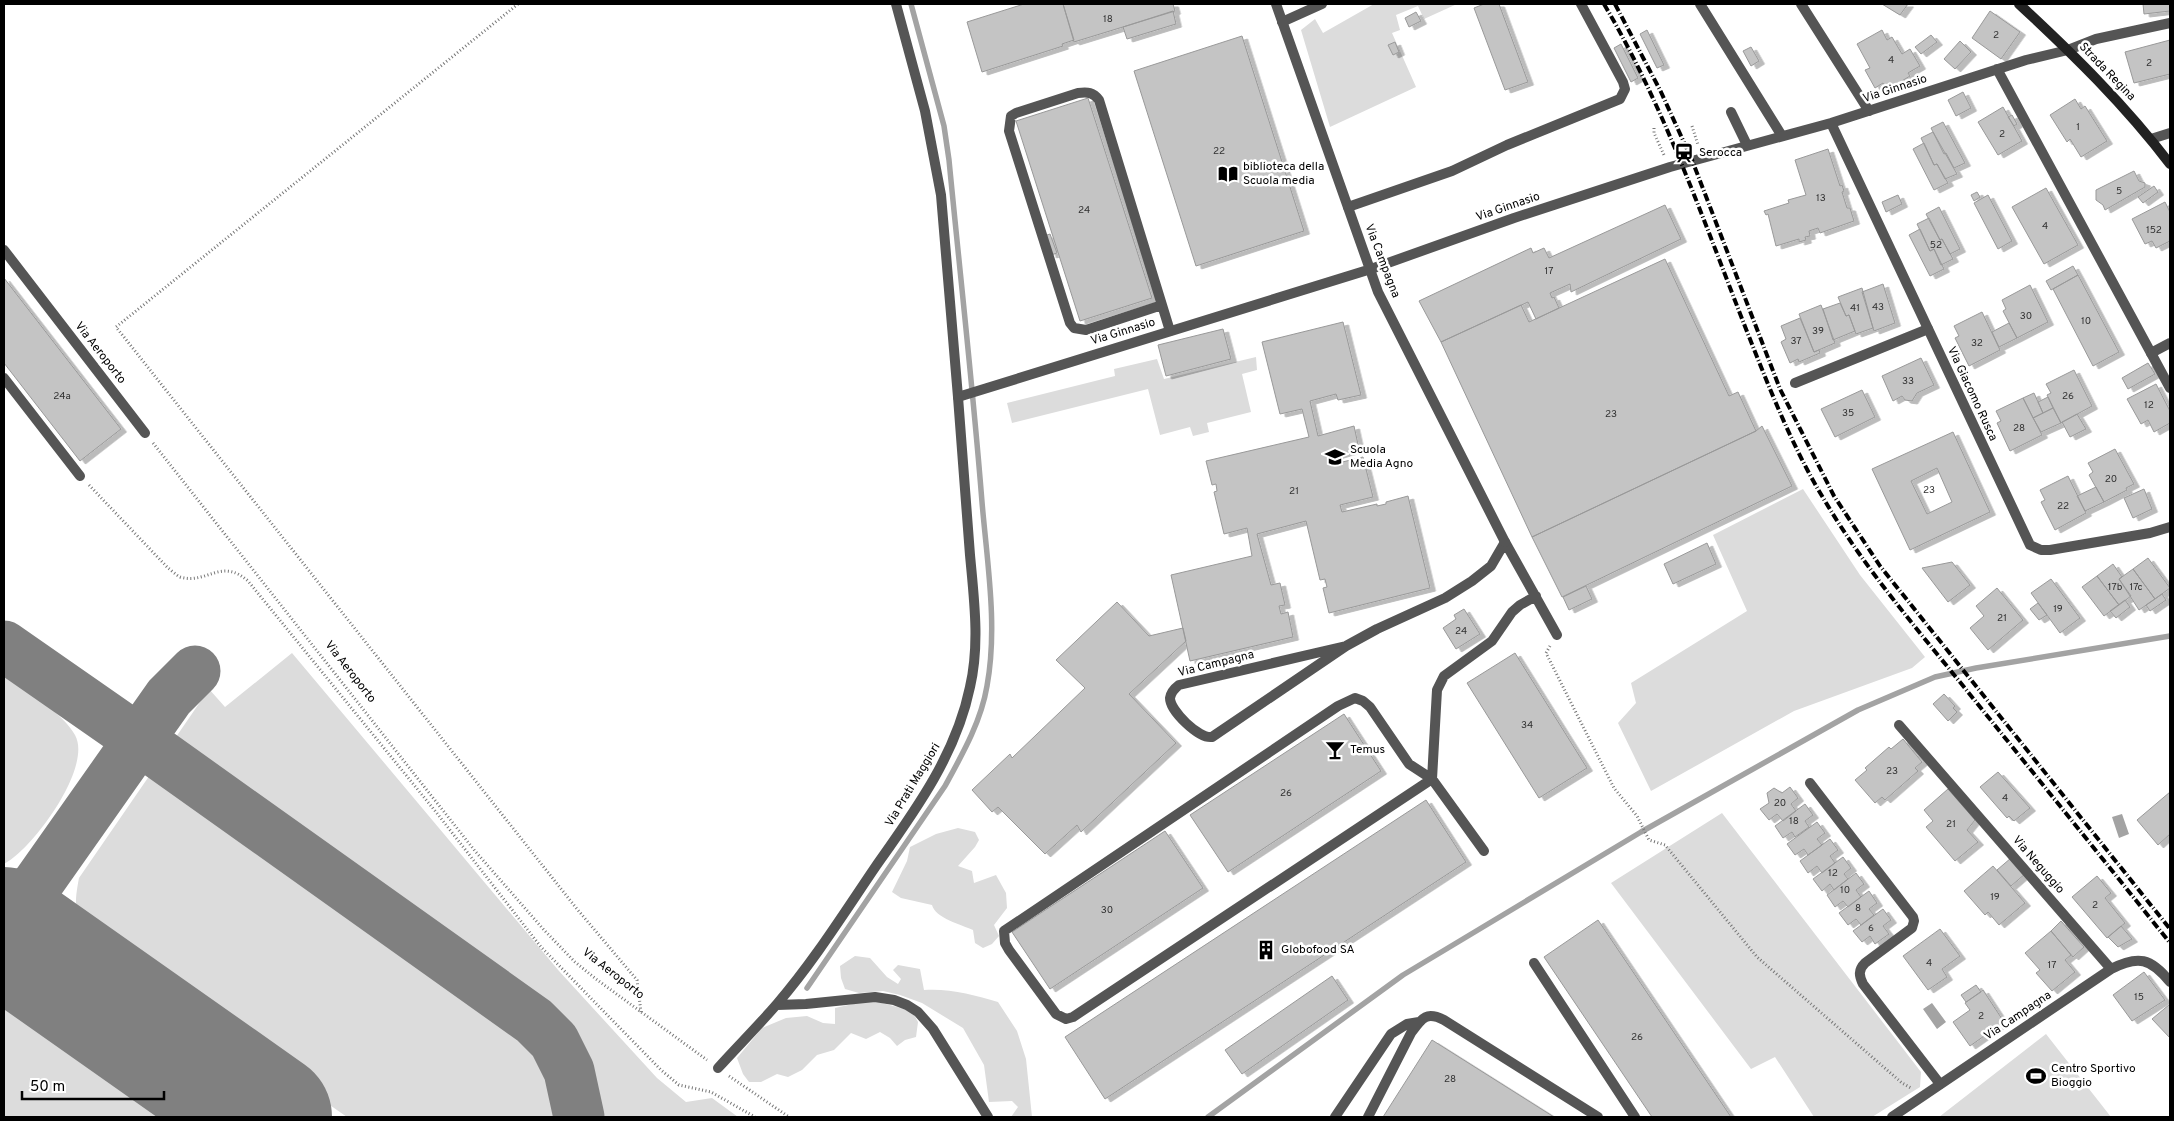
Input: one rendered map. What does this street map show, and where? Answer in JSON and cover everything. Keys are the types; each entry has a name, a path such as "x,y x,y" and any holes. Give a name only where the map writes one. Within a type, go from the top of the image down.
{"main road":[{"name":"Strada Regina","path":"2019,4 2118,100 2170,164"}],"street":[{"name":"Via Prati Maggiori","path":"718,1068 777,1004 808,964 915,810 942,765 962,717 971,686 975,617 941,195 925,111 896,4"},
{"name":"Via Campagna","path":"1276,4 1378,292 1505,542 1557,635"},
{"path":"1282,22 1322,4"},
{"path":"1348,207 1452,171 1614,102 1624,94 1624,82 1581,4"},
{"path":"1700,4 1782,136"},
{"path":"1801,4 1869,110"},
{"name":"Via Ginnasio","path":"958,397 1371,269 1514,218 1702,157 1831,122 1997,69 2068,50 2122,31 2170,22"},
{"path":"1997,69 2170,388"},
{"path":"1162,305 1086,330 1074,328 1070,324 1009,131 1011,116 1016,112 1078,93 1088,92 1094,94 1100,100 1170,331"},
{"path":"1731,112 1747,145"},
{"name":"Via Giacomo Rusca","path":"1831,122 2030,545 2041,550 2050,550 2150,533 2170,527"},
{"path":"2151,139 2170,133"},
{"name":"Via Aeroporto","path":"4,250 145,433"},
{"path":"1795,383 1928,329"},
{"path":"2151,353 2170,343"},
{"path":"4,378 80,476"},
{"name":"Via Campagna","path":"1346,646 1179,685 1170,697 1172,705 1198,733 1207,738 1212,737 1346,646 1392,622 1445,598 1472,581 1491,566 1505,542"},
{"path":"1432,779 1437,690 1440,683 1452,670 1492,641 1520,604 1536,596"},
{"path":"1432,779 1073,1017 1066,1019 1056,1014 1005,943 1004,931 1007,928 1348,700 1355,698 1363,701 1370,707 1409,764 1432,779 1484,851"},
{"name":"Via Neguggio","path":"1899,725 2111,969"},
{"path":"1810,783 1914,921 1910,930 1861,967 1860,976 1863,984 1940,1084"},
{"path":"2111,969 2134,960 2146,961 2160,969 2170,982"},
{"path":"1534,963 1635,1117"},
{"name":"Via Campagna","path":"1892,1117 2111,969"},
{"path":"777,1004 806,1004 876,997 908,1005 918,1012 933,1029 988,1117"},
{"path":"1368,1117 1411,1033 1425,1016 1431,1015 1444,1020 1598,1117"},
{"path":"1335,1117 1391,1034 1407,1024 1419,1022"}],"path":[{"path":"518,4 116,327 577,909 637,980 641,1012"},
{"path":"1692,126 1702,157"},
{"path":"1654,128 1654,133 1670,167"},
{"name":"Via Aeroporto","path":"145,433 475,851 575,962 718,1068 789,1117"},
{"path":"80,476 168,568 180,576 194,578 227,571 238,572 248,581 436,812 541,947 661,1070 679,1085 711,1092 755,1117"},
{"path":"1557,635 1546,653 1614,788 1637,816 1649,840 1665,845 1757,957 1902,1083 1925,1095"}],"shaded area":[{"path":"1374,4 1457,4 1424,19 1418,6 1396,15 1400,30 1392,33 1416,87 1330,127 1301,30 1315,19 1323,33"},
{"path":"1256,357 1257,370 1242,374 1251,412 1207,423 1209,432 1193,436 1190,427 1160,435 1148,389 1012,423 1007,403 1115,376 1114,369 1157,359 1164,379"},
{"path":"1803,489 1860,575 1925,657 1912,668 1794,711 1651,791 1618,723 1636,703 1631,683 1747,611 1713,535"},
{"path":"292,653 559,971 657,1078 686,1102 712,1098 738,1117 347,1117 94,941 77,912 76,897 79,878 209,689 225,707"},
{"path":"4,672 70,727 75,735 78,749 76,767 57,806 30,842 4,864"},
{"path":"1722,813 1921,1072 1920,1087 1872,1117 1814,1117 1775,1057 1751,1069 1611,883"},
{"path":"2122,814 2129,834 2119,838 2112,817"},
{"path":"958,828 975,832 979,840 958,866 972,871 974,883 996,875 1006,893 1007,908 994,925 999,936 992,944 983,948 975,943 973,930 938,914 932,905 901,898 892,892 907,861 910,847 936,834"},
{"path":"855,956 870,958 887,977 898,984 901,979 893,970 898,965 920,969 924,990 952,991 998,1002 1017,1031 1026,1059 1032,1117 1011,1117 1018,1107 1012,1101 989,1102 984,1065 963,1028 922,1003 900,995 883,991 859,993 845,989 841,978 840,966"},
{"path":"4,984 195,1117 4,1117"},
{"path":"871,1000 912,1011 918,1022 916,1037 905,1040 897,1046 890,1038 880,1032 866,1039 851,1033 834,1050 817,1055 802,1070 788,1077 777,1074 761,1082 749,1082 743,1074 737,1058 762,1028 786,1018 807,1016 823,1023 835,1024 835,1008"},
{"path":"1932,1003 1946,1022 1937,1029 1923,1009"},
{"name":"Centro Sportivo Bioggio","path":"2046,1034 2111,1117 1939,1117"}],"building":[{"path":"1024,4 1063,4 1074,40 1062,44 1063,46 982,72 967,22"},
{"path":"1063,4 1173,4 1175,11 1074,42"},
{"path":"1484,4 1499,4 1528,82 1505,90 1474,8"},
{"path":"1882,4 1908,4 1900,15"},
{"path":"2143,4 2170,4 2170,11 2144,14"},
{"path":"1173,11 1176,24 1127,39 1123,27"},
{"path":"1990,11 2020,32 2001,59 1972,38"},
{"path":"1416,12 1421,21 1409,27 1405,18"},
{"path":"1647,30 1664,65 1657,68 1640,34"},
{"path":"1882,30 1887,40 1892,37 1902,54 1910,49 1920,66 1908,73 1910,76 1887,90 1883,83 1875,88 1865,70 1870,68 1857,44"},
{"path":"1931,35 1937,42 1921,54 1915,47"},
{"path":"1242,36 1304,231 1196,266 1134,71"},
{"path":"2170,40 2170,74 2134,83 2125,52"},
{"path":"1960,41 1971,52 1955,69 1944,59"},
{"path":"1395,42 1399,52 1393,55 1388,45"},
{"path":"1621,44 1638,78 1631,82 1614,48"},
{"path":"1751,47 1759,61 1751,66 1743,51"},
{"path":"1963,92 1971,108 1956,116 1948,100"},
{"path":"1088,98 1152,298 1080,321 1016,121"},
{"path":"2075,99 2081,109 2085,106 2107,141 2081,157 2070,139 2067,142 2050,115"},
{"path":"2003,107 2022,141 1998,155 1978,122"},
{"path":"2012,115 2017,124 2014,126 2008,117"},
{"path":"1943,122 1965,163 1954,168 1946,153 1944,154 1931,128"},
{"path":"1933,132 1957,174 1945,179 1937,164 1934,165 1921,138"},
{"path":"1924,143 1934,165 1937,164 1948,183 1934,190 1913,149"},
{"path":"1828,149 1840,186 1842,185 1844,191 1842,192 1847,208 1850,208 1854,221 1820,233 1818,228 1809,231 1810,236 1805,237 1806,240 1799,242 1799,239 1776,246 1768,214 1766,215 1764,211 1789,203 1788,200 1806,195 1795,160"},
{"path":"2134,171 2139,181 2145,183 2145,187 2105,210 2103,205 2096,200 2096,190"},
{"path":"2154,186 2158,192 2143,203 2138,197"},
{"path":"2046,188 2078,245 2044,264 2012,207"},
{"path":"1977,192 1980,197 1974,201 1971,195"},
{"path":"1898,195 1902,204 1886,212 1882,202"},
{"path":"1988,195 2012,241 1998,249 1974,203"},
{"path":"2165,202 2170,212 2170,241 2156,248 2152,241 2145,244 2132,219"},
{"path":"1665,205 1681,239 1571,292 1570,284 1550,293 1559,308 1536,319 1528,302 1441,342 1419,301 1531,248 1533,253 1544,248 1549,258"},
{"path":"1939,207 1960,249 1950,254 1926,214"},
{"path":"1929,218 1940,240 1942,239 1953,259 1941,265 1934,249 1930,251 1917,224"},
{"path":"1920,229 1930,251 1934,249 1944,269 1930,276 1909,235"},
{"path":"1050,234 1057,253 1051,255 1044,236"},
{"path":"1665,259 1729,396 1738,392 1756,431 1532,537 1441,342 1521,305 1529,322"},
{"path":"2073,266 2078,275 2051,290 2046,281"},
{"path":"2078,275 2119,352 2093,366 2053,289"},
{"path":"4,278 121,429 80,461 4,363"},
{"path":"1883,284 1895,323 1874,331 1862,292"},
{"path":"2030,285 2048,322 2017,338 2003,311 2006,309 2002,300"},
{"path":"1862,288 1873,328 1856,334 1849,315 1846,316 1838,297"},
{"path":"1840,303 1846,316 1849,315 1855,331 1833,340 1823,309"},
{"path":"1821,305 1835,343 1814,352 1799,314"},
{"path":"1982,312 2000,350 1969,366 1955,338 1959,336 1954,326"},
{"path":"1800,318 1814,352 1819,350 1820,353 1799,362 1798,359 1790,363 1781,342 1786,339 1781,326"},
{"path":"1343,322 1361,395 1338,400 1336,394 1310,401 1318,436 1354,426 1359,449 1328,458 1330,465 1363,457 1373,497 1340,505 1342,512 1377,504 1377,506 1386,504 1386,502 1408,496 1430,588 1329,613 1323,588 1327,587 1325,579 1320,580 1306,521 1257,534 1271,585 1280,583 1285,605 1279,606 1281,614 1288,612 1293,637 1190,661 1171,575 1252,556 1247,528 1224,534 1214,492 1217,491 1216,484 1212,485 1206,461 1309,437 1302,409 1280,414 1262,342"},
{"path":"2009,323 2017,338 1999,347 1992,332"},
{"path":"1223,329 1231,359 1166,376 1158,345"},
{"path":"1921,358 1934,385 1917,393 1912,401 1905,400 1902,396 1893,401 1882,376"},
{"path":"2148,363 2155,374 2128,389 2122,378"},
{"path":"2074,370 2092,406 2061,423 2047,395 2051,393 2046,384"},
{"path":"2156,384 2170,411 2170,423 2154,432 2148,420 2141,424 2127,399"},
{"path":"1862,390 1875,417 1835,437 1821,409"},
{"path":"2034,393 2043,413 2033,418 2023,398"},
{"path":"2048,397 2053,408 2043,413 2038,402"},
{"path":"2023,398 2042,435 2010,451 1997,423 2001,421 1996,411"},
{"path":"2053,408 2061,423 2041,432 2033,418"},
{"path":"2077,414 2086,429 2070,437 2062,422"},
{"path":"1762,426 1792,486 1562,597 1532,537 1756,431"},
{"path":"1953,432 1990,512 1910,550 1872,469","holes":["1937,468 1952,502 1927,514 1911,481"]},
{"path":"2115,449 2134,484 2126,488 2127,490 2104,502 2089,475 2093,472 2088,463"},
{"path":"2068,476 2086,513 2055,530 2041,502 2045,500 2040,490"},
{"path":"2096,487 2104,502 2085,511 2077,496"},
{"path":"2144,489 2152,509 2133,518 2124,498"},
{"path":"1707,543 1716,564 1673,584 1664,564"},
{"path":"2148,558 2170,588 2155,599 2133,569"},
{"path":"1952,562 1970,585 1948,602 1922,568"},
{"path":"2113,564 2122,577 2119,579 2131,596 2119,605 2097,576"},
{"path":"2133,569 2155,599 2139,610 2119,579"},
{"path":"2097,576 2119,605 2104,616 2082,587"},
{"path":"2051,579 2080,618 2060,633 2031,593"},
{"path":"1586,586 1592,599 1569,610 1563,597"},
{"path":"1997,588 2023,620 1988,650 1970,628 1984,616 1976,606"},
{"path":"2162,594 2166,600 2150,611 2146,605"},
{"path":"2125,600 2130,607 2116,618 2110,611"},
{"path":"1117,602 1149,636 1183,628 1186,641 1129,694 1176,743 1081,832 1077,825 1045,854 998,807 992,812 972,790 1010,754 1012,758 1085,688 1056,660"},
{"path":"2038,603 2047,615 2039,620 2030,609"},
{"path":"1464,609 1480,634 1456,649 1443,628 1456,619 1454,615"},
{"path":"1515,653 1587,768 1539,798 1467,683"},
{"path":"1944,694 1955,706 1953,708 1957,712 1948,721 1933,704"},
{"path":"1344,714 1381,771 1228,872 1190,815"},
{"path":"1903,739 1922,762 1915,768 1918,771 1885,800 1882,797 1875,803 1855,780 1867,770 1865,768 1889,747 1891,749"},
{"path":"1998,772 2030,808 2014,821 2009,816 2007,818 1980,787"},
{"path":"1790,787 1798,798 1791,804 1796,811 1783,821 1777,814 1769,820 1760,809 1769,803 1767,793 1774,788 1782,793"},
{"path":"1948,789 1975,820 1967,830 1978,842 1955,861 1926,827 1933,821 1924,810"},
{"path":"2170,792 2170,834 2158,845 2137,820"},
{"name":"Globofood SA","path":"1426,800 1466,862 1105,1099 1065,1037"},
{"path":"1805,804 1813,815 1805,821 1809,827 1795,837 1792,832 1783,838 1775,826"},
{"path":"1817,822 1825,833 1817,839 1822,845 1808,855 1804,849 1795,855 1787,844"},
{"path":"1165,831 1203,888 1050,989 1012,932"},
{"path":"1830,839 1838,850 1830,856 1835,863 1822,873 1817,866 1808,873 1800,861"},
{"path":"1843,857 1851,868 1844,874 1848,879 1834,890 1830,884 1822,891 1813,879"},
{"path":"2011,858 2025,874 2011,886 1997,870"},
{"path":"1993,866 2025,903 1999,925 1988,912 1985,915 1964,891"},
{"path":"1856,873 1864,884 1856,890 1861,897 1848,907 1843,901 1835,907 1827,895"},
{"path":"2097,876 2111,893 2105,898 2125,923 2107,938 2072,897"},
{"path":"1869,891 1877,903 1869,909 1874,915 1861,925 1856,919 1848,925 1839,913"},
{"path":"1883,909 1891,920 1883,926 1889,934 1875,944 1870,936 1862,942 1853,931"},
{"path":"1598,920 1731,1117 1652,1117 1544,957"},
{"path":"2061,921 2084,947 2073,957 2051,931"},
{"path":"2121,926 2132,939 2118,947 2108,937"},
{"path":"1940,929 1960,956 1942,969 1947,977 1928,990 1903,956"},
{"path":"2051,931 2071,955 2065,960 2075,972 2052,991 2036,973 2040,970 2025,953"},
{"path":"2144,972 2165,1000 2132,1021 2113,995"},
{"name":"Globofood SA","path":"1332,976 1348,1000 1242,1074 1225,1050"},
{"path":"1976,985 1981,992 1966,1002 1961,995"},
{"path":"1983,990 2004,1022 1970,1046 1953,1022 1970,1010 1965,1003"},
{"path":"2170,1004 2170,1038 2152,1019"},
{"path":"1432,1040 1554,1117 1383,1117"}],"waterway":[{"path":"807,988 945,786 970,738 980,712 987,686 990,663 992,617 989,571 949,160 944,126 911,4"},
{"path":"1208,1117 1403,975 1641,832 1858,710 1935,677 1976,668 2170,636"}],"taxiway":[{"path":"4,646 534,1021 554,1041 569,1071 579,1117"},
{"path":"38,883 169,697 195,671"},
{"path":"4,906 25,897 38,883 31,898 28,911 32,934 46,955 66,974"}],"runway":[{"path":"4,931 268,1117"}],"railway":[{"path":"1604,4 1626,43 1664,123 1772,395 1802,460 1825,501 1857,551 1893,599 2170,943"},
{"path":"1615,4 1661,92 1692,160 1780,389 1834,496 1880,566 2170,929"}],"place":[{"name":"Serocca","path":"1684,153"},
{"name":"biblioteca della Scuola media","path":"1228,174"},
{"name":"Scuola Media Agno","path":"1335,457"},
{"name":"Temus","path":"1335,750"},
{"name":"Globofood SA","path":"1266,950"},
{"name":"Centro Sportivo Bioggio","path":"2036,1076"}]}
